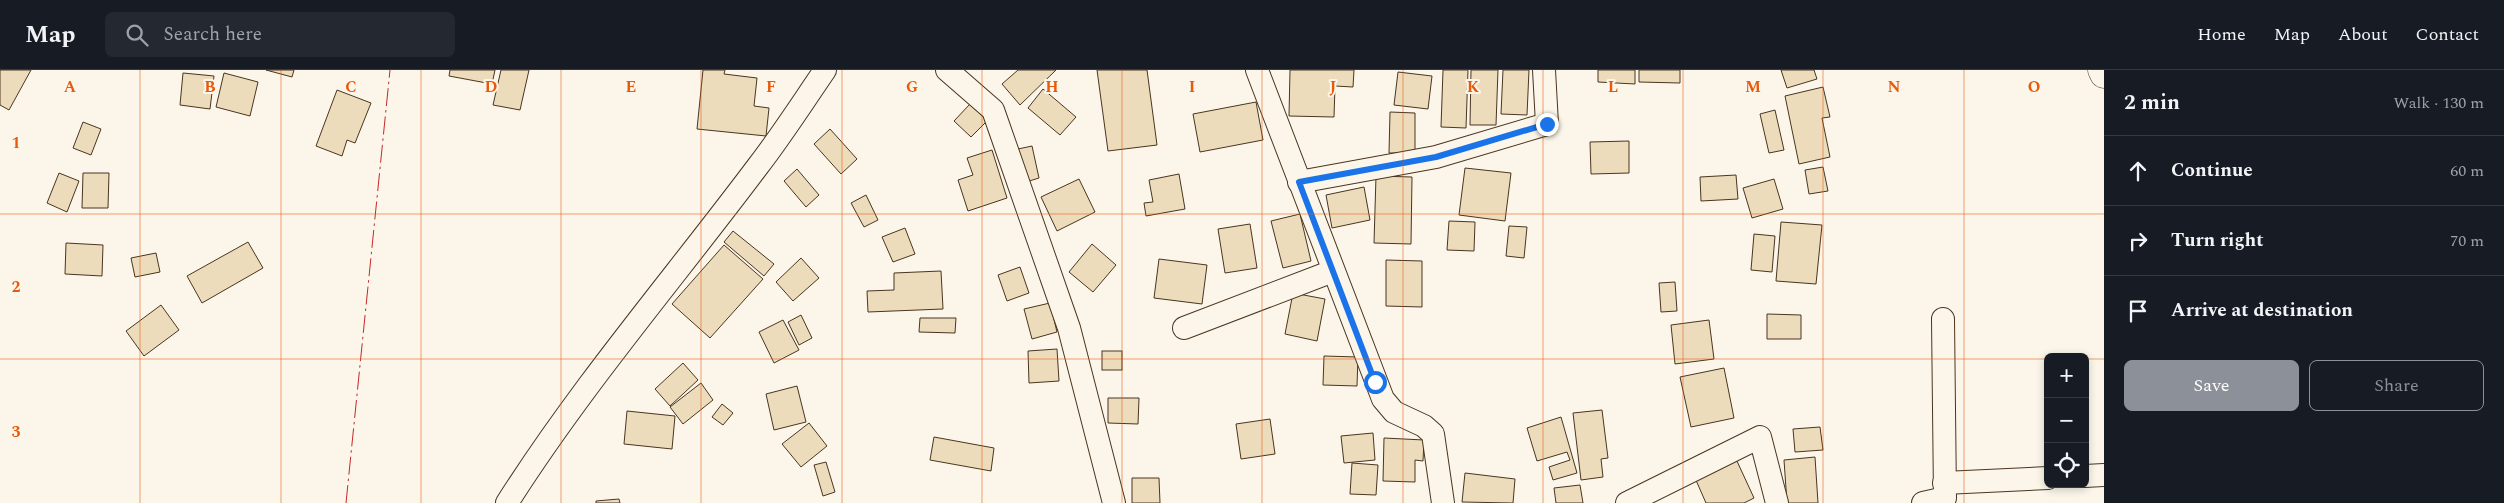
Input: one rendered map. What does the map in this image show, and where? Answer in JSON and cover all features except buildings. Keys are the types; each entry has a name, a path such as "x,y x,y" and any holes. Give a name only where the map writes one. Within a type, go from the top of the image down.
{"street":[{"path":"507,503 531,465 637,322 759,165 826,70"},
{"path":"947,70 993,110 1069,328 1114,503"},
{"path":"1257,70 1332,271 1383,399 1394,412 1424,426 1432,434 1443,503"},
{"path":"1299,182 1436,157 1547,124 1544,70"},
{"path":"2102,70 2104,74"},
{"path":"1184,328 1332,271"},
{"path":"1922,503 1945,498 1943,319"},
{"path":"1628,503 1760,437 1778,503"},
{"path":"2089,476 2104,475"},
{"path":"1944,483 2044,478"}],"power":[{"path":"346,503 390,70"}],"route":[{"path":"1375,382 1299,182 1436,157 1547,124"}]}
